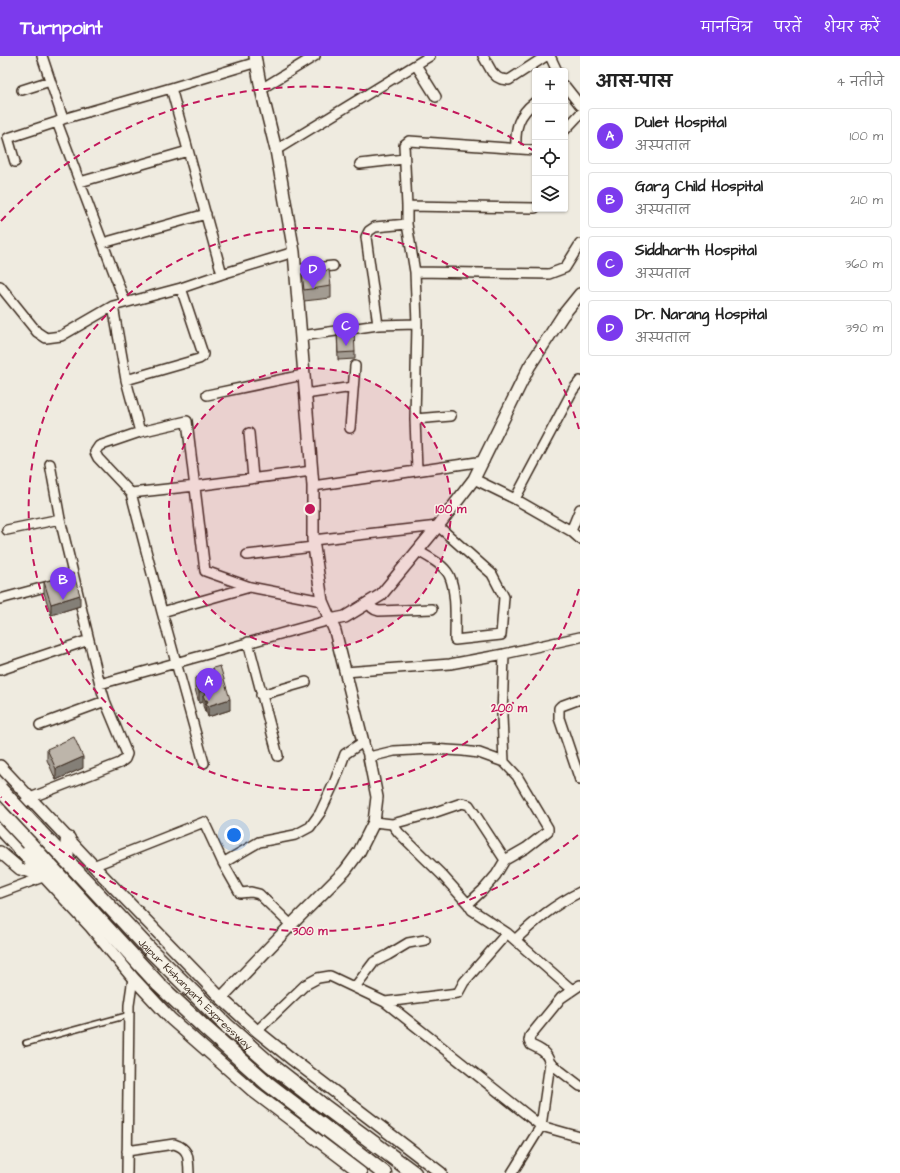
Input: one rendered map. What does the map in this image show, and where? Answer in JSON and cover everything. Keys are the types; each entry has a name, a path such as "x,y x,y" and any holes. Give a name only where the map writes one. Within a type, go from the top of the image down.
{"highway":[{"name":"Jaipur Kishangarh Expressway","path":"0,789 152,952 227,1026 284,1075 414,1173"},
{"name":"Jaipur Kishangarh Expressway","path":"0,812 29,843 45,872 159,985 268,1084 384,1173"},
{"path":"66,860 68,839"}],"street":[{"path":"42,56 60,120 80,182 125,302"},
{"path":"261,89 315,56"},
{"path":"276,150 430,56"},
{"path":"483,56 492,72 497,77 508,80 546,56"},
{"path":"550,56 556,68"},
{"path":"15,162 8,138 60,120 171,88 256,59 261,89 276,150 294,252 313,486 313,544 322,601 335,631 363,742 369,757 377,797 374,822 360,852 345,871 221,998"},
{"path":"416,64 436,97"},
{"path":"22,90 50,81"},
{"path":"171,88 222,274"},
{"path":"568,90 580,105"},
{"path":"516,148 517,124 524,112 533,104"},
{"path":"568,127 580,114"},
{"path":"417,470 415,419 417,324 415,272 406,224 407,206 404,145 409,141 532,150"},
{"path":"80,182 188,151"},
{"path":"360,164 404,159"},
{"path":"407,206 532,208"},
{"path":"103,244 206,214"},
{"path":"378,325 366,237 368,231 375,227 406,224"},
{"path":"415,272 549,274 565,268 580,244"},
{"path":"0,286 37,332 46,338 61,336 113,306 181,288 294,252"},
{"path":"296,270 333,266"},
{"path":"126,380 200,359 202,357 203,354 181,288"},
{"path":"100,684 176,664 248,642 345,617 381,595 418,551 474,479 529,367 563,316 580,294"},
{"path":"113,306 126,380 140,432"},
{"path":"301,336 378,325 417,324"},
{"path":"350,428 355,366"},
{"path":"207,395 303,375"},
{"path":"515,499 573,390 580,381"},
{"path":"305,394 353,387"},
{"path":"415,419 451,416"},
{"path":"204,763 131,493 98,458 95,452 98,446 140,432 187,421 205,571 250,587 322,601"},
{"path":"249,433 253,478"},
{"path":"313,486 484,460"},
{"path":"0,823 30,798 125,759 127,754 105,701 100,684 60,518 50,464"},
{"path":"131,493 312,471"},
{"path":"474,479 515,499 571,531 580,539"},
{"path":"571,531 580,509"},
{"path":"7,530 60,518"},
{"path":"246,555 438,526 492,574 504,597 501,634 455,640 454,588 449,574 439,564 418,551"},
{"path":"0,599 74,579"},
{"path":"162,612 250,587"},
{"path":"368,602 371,607 379,611 432,609"},
{"path":"345,672 450,664 580,637"},
{"path":"0,670 89,640"},
{"path":"248,642 278,756"},
{"path":"504,654 502,716 504,762"},
{"path":"262,695 306,682"},
{"path":"580,699 559,708 558,718 580,780"},
{"path":"40,725 105,701"},
{"path":"223,863 259,842 295,835 310,827 320,813 335,781 345,754 363,742"},
{"path":"369,757 394,752 430,749 479,753 504,762 517,776 548,828 548,831 526,848 505,860 492,880 468,904"},
{"path":"0,766 93,866 221,998 257,1031 293,1060 441,1173"},
{"path":"374,822 392,824 430,814 462,803 469,805 505,860"},
{"path":"93,866 204,822 223,863 240,894 251,892 259,894 291,925"},
{"path":"392,824 399,833 442,875 472,910 507,932 515,940 576,987 561,998 530,1036 529,1041 531,1045 544,1051 548,1055 550,1063 541,1126 512,1173"},
{"path":"0,829 45,872 133,978 171,1019 254,1092 361,1173"},
{"path":"0,852 20,869 31,872 45,872"},
{"path":"0,893 45,872"},
{"path":"515,940 546,912 564,900 580,892"},
{"path":"385,1002 458,993 464,982 507,932"},
{"path":"354,987 374,962 408,943 425,940"},
{"path":"257,1031 305,985 318,978 330,976 385,1002 541,1126 580,1137"},
{"path":"127,1173 129,1005 133,978"},
{"path":"550,1063 580,1086"},
{"path":"127,1151 174,1144 185,1150 188,1156 189,1173"}],"lane":[{"path":"26,1043 129,1015"}],"building":[{"path":"329,270 331,286 304,290 302,273"},
{"path":"337,330 354,330 355,352 338,353"},
{"path":"73,573 80,595 51,604 44,582"},
{"path":"220,666 230,699 208,706 206,703 208,702 205,700 203,695 206,694 205,690 199,692 195,678 197,677 198,680 209,677 208,674 214,672 213,668"},
{"path":"74,737 83,757 56,769 47,749"}],"place":[{"name":"Dr. Narang Hospital","path":"313,289"},
{"name":"Siddharth Hospital","path":"346,346"},
{"name":"Garg Child Hospital","path":"63,600"},
{"name":"Dulet Hospital","path":"209,701"}]}
